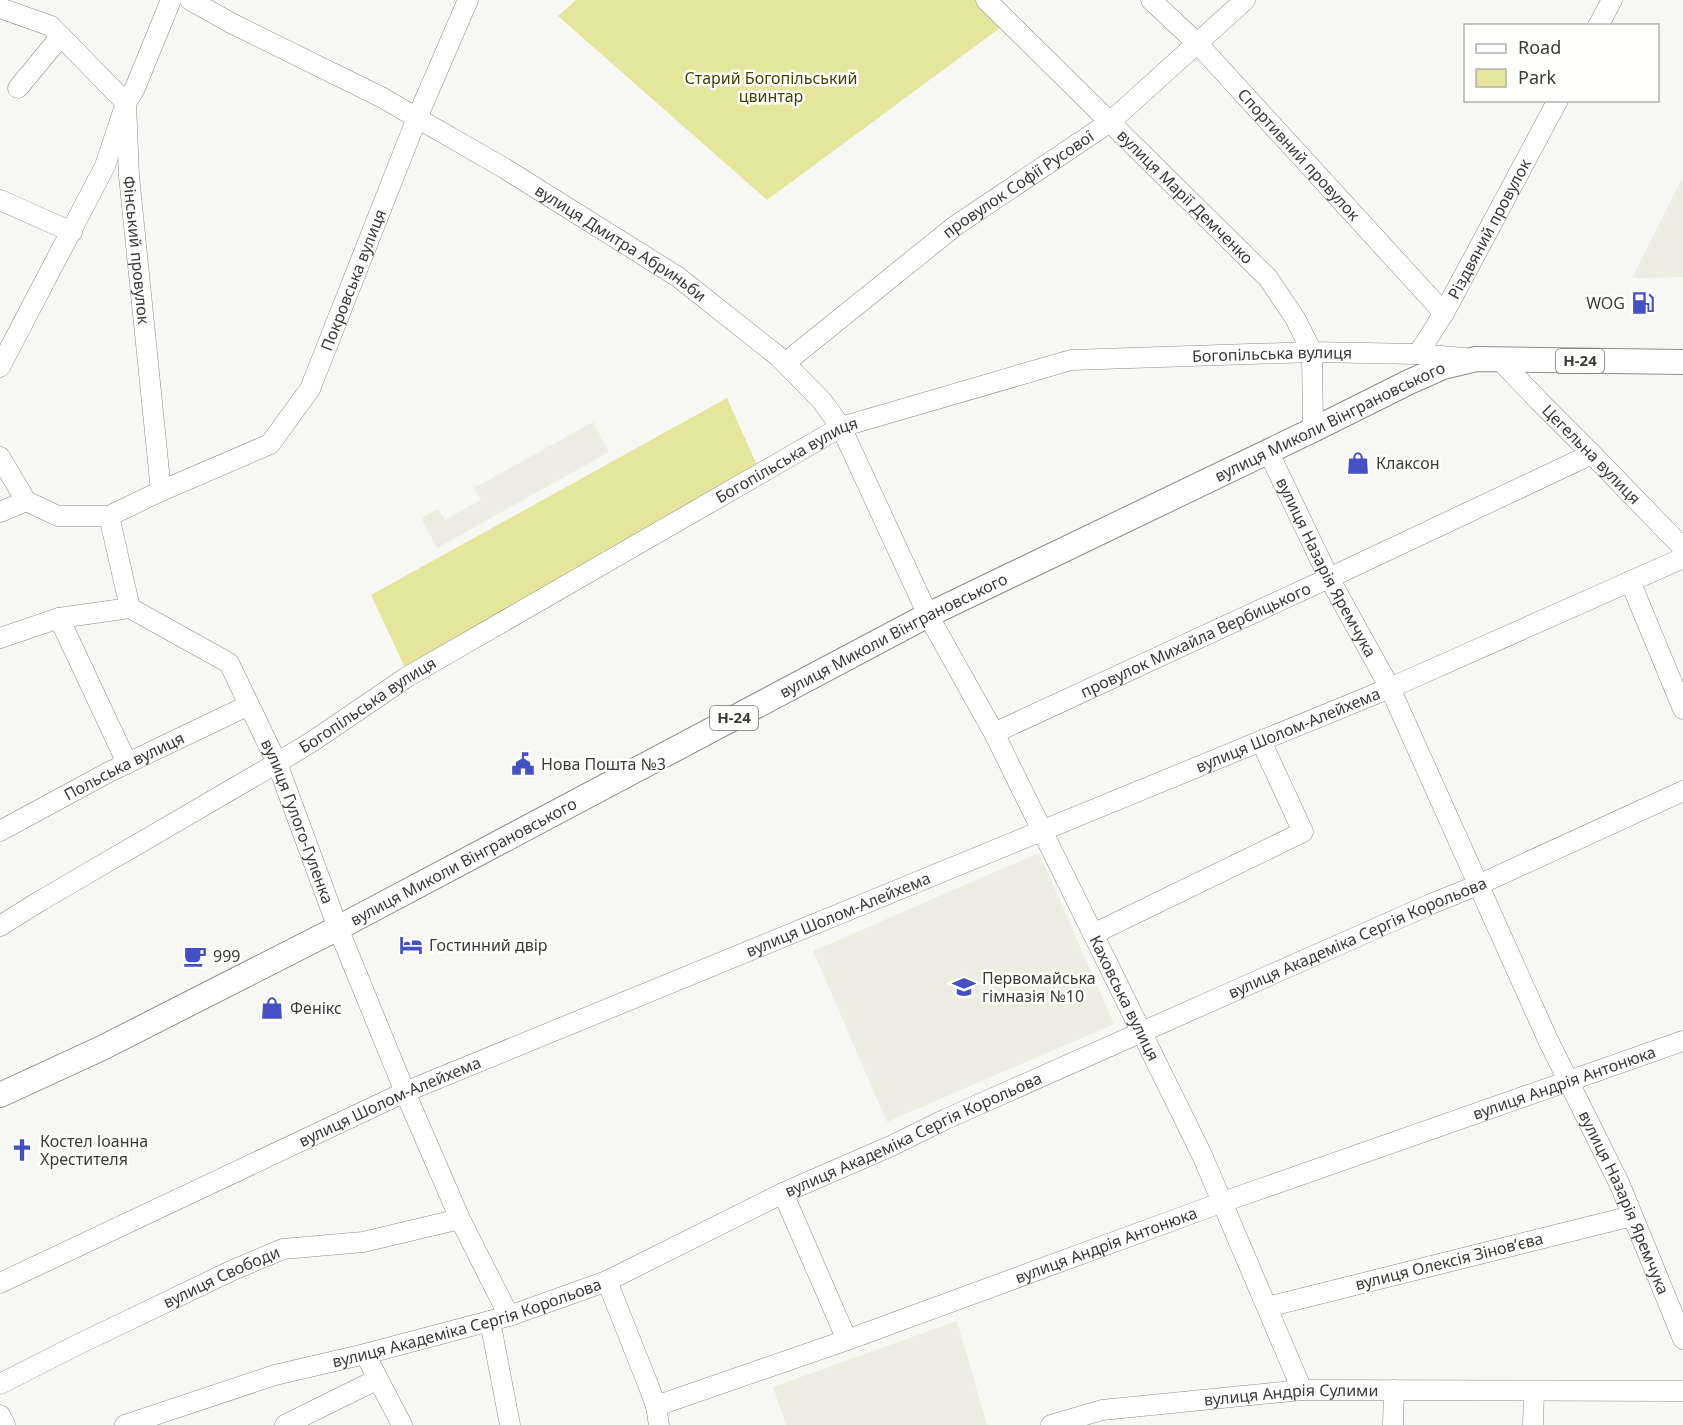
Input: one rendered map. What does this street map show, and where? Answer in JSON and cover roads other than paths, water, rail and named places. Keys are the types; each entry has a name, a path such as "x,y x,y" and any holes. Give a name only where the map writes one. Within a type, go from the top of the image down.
{"main road":[{"name":"вулиця Миколи Вінграновського","path":"0,1095 102,1048 338,928 928,615 1409,382 1443,367 1476,359"},
{"name":"Богопільська вулиця","path":"1476,359 1683,362"}],"street":[{"path":"0,367 105,166 126,103 135,88 171,0"},
{"name":"вулиця Дмитра Абриньби","path":"190,0 231,24 383,98 504,168 678,278 785,363 822,401 841,427 928,615"},
{"name":"Покровська вулиця","path":"109,516 270,444 310,388 417,118 468,0"},
{"name":"вулиця Марії Демченко","path":"986,0 1268,278 1295,318 1312,352 1313,430"},
{"name":"Спортивний провулок","path":"1151,0 1197,43 1444,313"},
{"name":"провулок Софії Русової","path":"785,363 955,226 1110,122 1245,0"},
{"path":"1599,24 1612,0"},
{"path":"0,8 51,26 126,103"},
{"path":"18,88 61,36"},
{"name":"Різдвяний провулок","path":"1418,354 1444,313 1557,102"},
{"name":"Фінський провулок","path":"126,103 129,176 161,491"},
{"path":"0,200 72,232"},
{"name":"Богопільська вулиця","path":"0,926 313,741 407,677 841,427 1071,360 1312,352 1418,354 1476,359"},
{"name":"Цегельна вулиця","path":"1501,361 1683,548"},
{"name":"вулиця Назарія Яремчука","path":"1268,451 1329,578 1390,688 1548,1040 1620,1185 1683,1339"},
{"name":"провулок Михайла Вербицького","path":"994,733 1592,454"},
{"path":"0,457 26,501 58,516 109,516 130,608 59,618 0,638"},
{"path":"0,512 26,501"},
{"name":"вулиця Шолом-Алейхема","path":"0,1283 405,1092 1390,688 1683,558"},
{"path":"1630,581 1683,709"},
{"name":"вулиця Гулого-Гуленка","path":"130,608 229,663 277,763 338,928 405,1092 460,1219 509,1316"},
{"name":"Каховська вулиця","path":"928,615 994,733 1202,1155 1302,1390"},
{"path":"59,618 127,763"},
{"name":"Польська вулиця","path":"0,831 127,763 249,705"},
{"path":"1092,934 1303,831 1261,741"},
{"name":"вулиця Академіка Сергія Корольова","path":"125,1425 274,1375 509,1316 607,1281 783,1193 1478,885 1683,791"},
{"name":"вулиця Андрія Антонюка","path":"607,1281 657,1415 846,1340 1223,1202 1683,1041"},
{"path":"783,1193 846,1340"},
{"name":"вулиця Олексія Зіновʼєва","path":"1267,1307 1632,1216"},
{"name":"вулиця Свободи","path":"0,1384 81,1342 233,1270 283,1249 363,1242 460,1219"},
{"path":"489,1321 510,1425"},
{"path":"365,1354 402,1425"},
{"path":"285,1425 378,1379"},
{"name":"вулиця Андрія Сулими","path":"1052,1425 1102,1410 1302,1390 1683,1391"},
{"path":"1393,1425 1394,1390"},
{"path":"1533,1425 1534,1390"},
{"path":"0,1415 5,1425"}],"place":[{"name":"WOG","path":"1643,303"},
{"name":"Клаксон","path":"1358,463"},
{"name":"Нова Пошта №3","path":"523,764"},
{"name":"Гостинний двір","path":"411,945"},
{"name":"999","path":"195,956"},
{"name":"Первомайська гімназія №10","path":"964,987"},
{"name":"Фенікс","path":"272,1008"},
{"name":"Костел Іоанна Хрестителя","path":"22,1150"}],"park label":[{"name":"Старий Богопільський цвинтар","path":"771,87"}]}
